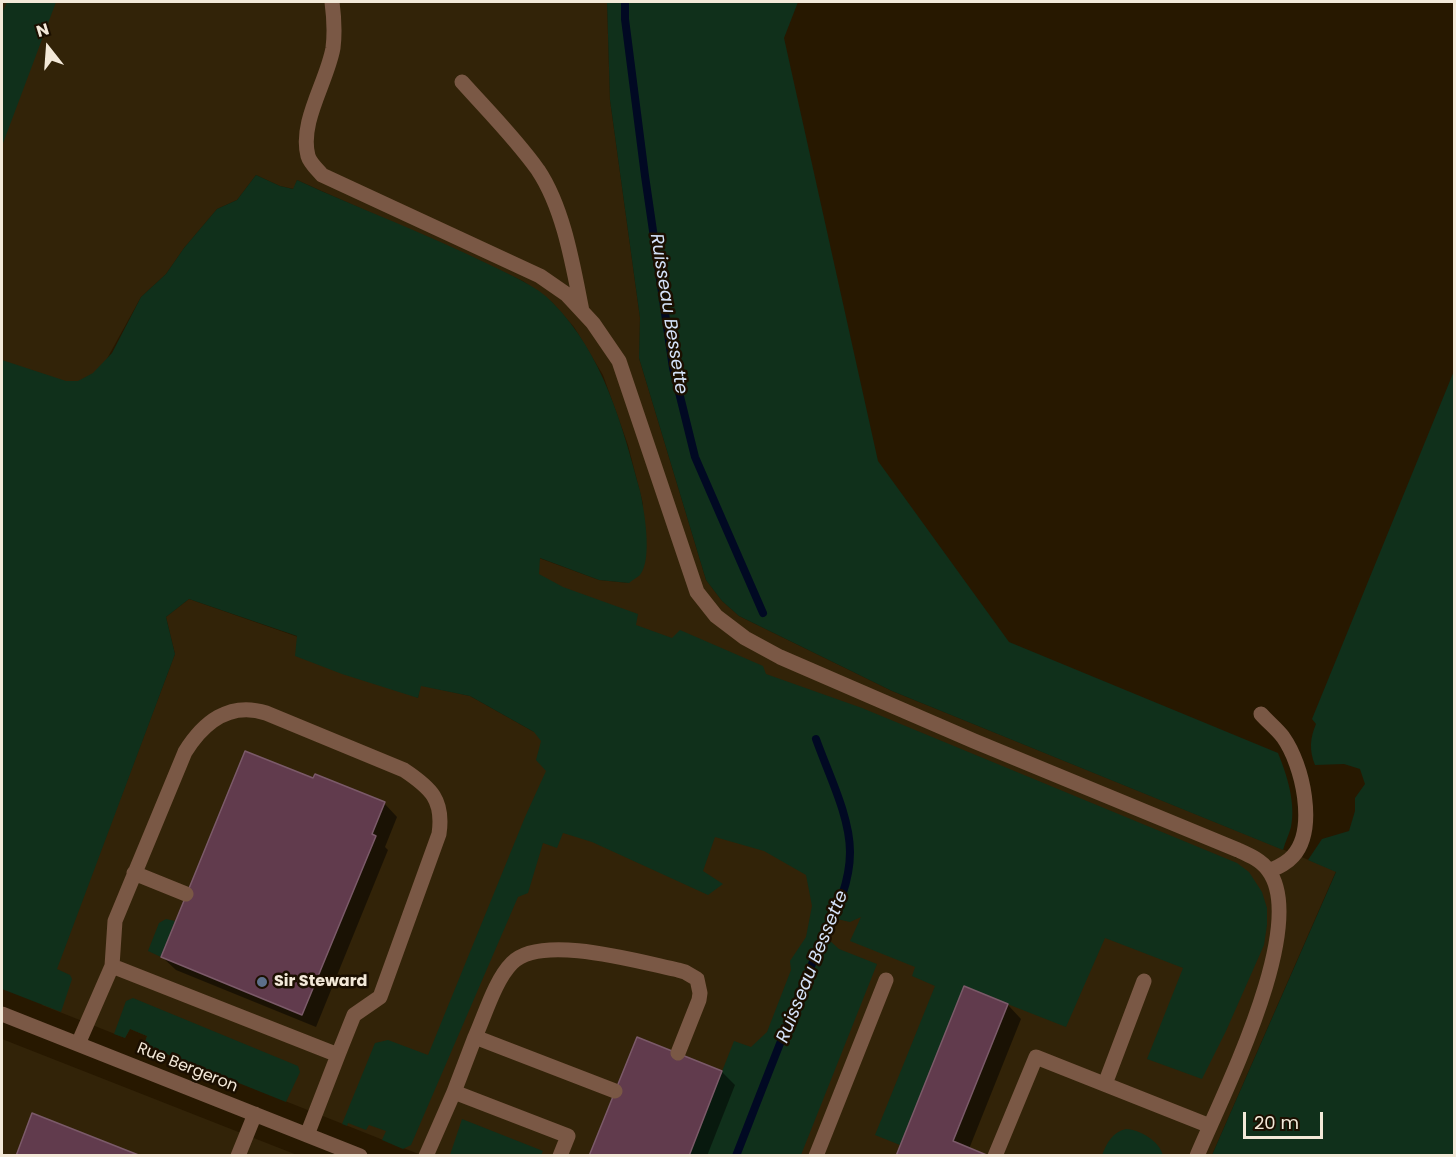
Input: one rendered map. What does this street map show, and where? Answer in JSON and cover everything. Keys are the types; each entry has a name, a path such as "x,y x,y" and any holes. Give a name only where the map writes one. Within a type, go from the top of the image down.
{"street":[{"path":"332,2 335,19 333,48 306,128 309,158 322,174 540,276 566,294 593,323 619,361 697,592 716,616 745,638 780,657 974,741 1238,850 1259,860 1269,871 1276,889 1280,914 1274,954 1252,1027 1197,1155"},
{"path":"462,82 538,172 556,208 569,245 582,311"},
{"path":"78,1044 112,966 115,921 134,873 185,752 195,736 208,724 233,711 245,709 266,713 387,761 423,782 432,793 440,808 439,834 380,997 354,1015 307,1135"},
{"path":"1260,714 1284,738 1294,759 1305,798 1306,820 1300,844 1287,863 1269,871"},
{"path":"134,873 186,894"},
{"path":"426,1155 502,977 514,960 536,951 572,950 678,970 697,979 699,1000 678,1053"},
{"path":"112,966 339,1055"},
{"path":"816,1155 886,980"},
{"path":"1105,1084 1144,981"},
{"name":"Rue Bergeron","path":"2,1014 360,1155"},
{"path":"475,1037 615,1091"},
{"path":"995,1155 1036,1057 1210,1126"},
{"path":"454,1092 568,1136 560,1155"},
{"path":"238,1155 255,1114"}],"shaded area":[{"path":"2,2 607,2 610,100 640,318 639,358 706,580 722,601 739,616 892,691 1336,871 1212,1155 421,1155 144,1045 147,1036 130,1029 125,1038 42,1005 175,654 166,617 189,599 298,637 418,698 420,685 470,696 534,732 529,592 539,558 599,580 629,583 643,504 628,445 603,375 574,327 552,302 523,281 297,180 294,189 280,186 256,175 237,200 217,209 184,248 166,274 141,297 82,404 2,372"},
{"path":"2,1039 297,1155 2,1155"}],"green space":[{"path":"7,2 56,2 2,146 2,13"},
{"path":"607,2 798,2 784,38 878,461 1009,642 1278,753 1287,780 1292,808 1291,827 1283,850 892,691 739,616 722,601 706,580 639,358 640,318 610,100"},
{"path":"256,175 293,189 297,180 514,276 539,291 553,303 585,344 598,367 618,416 640,491 647,546 644,568 640,575 629,583 599,580 540,558 539,574 563,587 638,614 636,625 672,638 680,630 763,666 766,674 862,708 1237,863 1249,872 1262,892 1267,908 1264,945 1202,1079 1147,1059 1183,968 1105,938 1066,1027 964,987 900,1145 875,1135 935,986 912,976 915,967 850,941 861,917 850,922 837,919 828,939 839,949 877,964 801,1155 689,1155 734,1041 751,1047 767,1032 791,970 790,961 806,937 812,906 806,875 764,851 715,837 703,871 723,884 708,895 592,842 563,833 557,848 543,843 528,893 518,897 411,1145 403,1149 382,1140 386,1131 369,1125 366,1130 348,1123 347,1126 342,1124 375,1043 388,1040 428,1055 546,771 536,760 541,741 534,732 470,696 421,686 418,698 342,674 295,656 297,636 189,599 166,617 175,654 57,969 70,975 72,979 61,1012 2,989 2,360 66,381 78,381 93,373 112,353 141,297 166,274 184,248 217,209 237,200"},
{"path":"1454,371 1454,1155 1212,1155 1336,872 1308,860 1322,839 1349,831 1355,811 1355,798 1365,784 1360,769 1344,764 1315,765 1311,744 1316,724 1312,719"},
{"path":"166,919 175,921 161,957 148,951 159,923"},
{"path":"133,998 298,1066 300,1072 286,1102 144,1045 147,1036 130,1029 125,1038 114,1034 126,1001"},
{"path":"462,1119 543,1151 541,1155 450,1155"},
{"path":"1126,1129 1149,1137 1158,1145 1163,1155 1102,1155 1114,1135"}],"building":[{"path":"245,751 313,778 315,774 385,802 372,834 376,836 302,1015 161,957"},
{"path":"964,986 1008,1004 953,1141 989,1156 896,1156"},
{"path":"637,1037 722,1071 689,1156 589,1156"},
{"path":"32,1113 141,1156 16,1156"}],"waterway":[{"name":"Ruisseau Bessette","path":"625,2 625,19 645,176 673,368 695,457 763,613"},
{"name":"Ruisseau Bessette","path":"736,1156 802,988 837,909 849,867 850,852 846,824 816,739"}],"place":[{"name":"Sir Steward","path":"262,982"}]}
